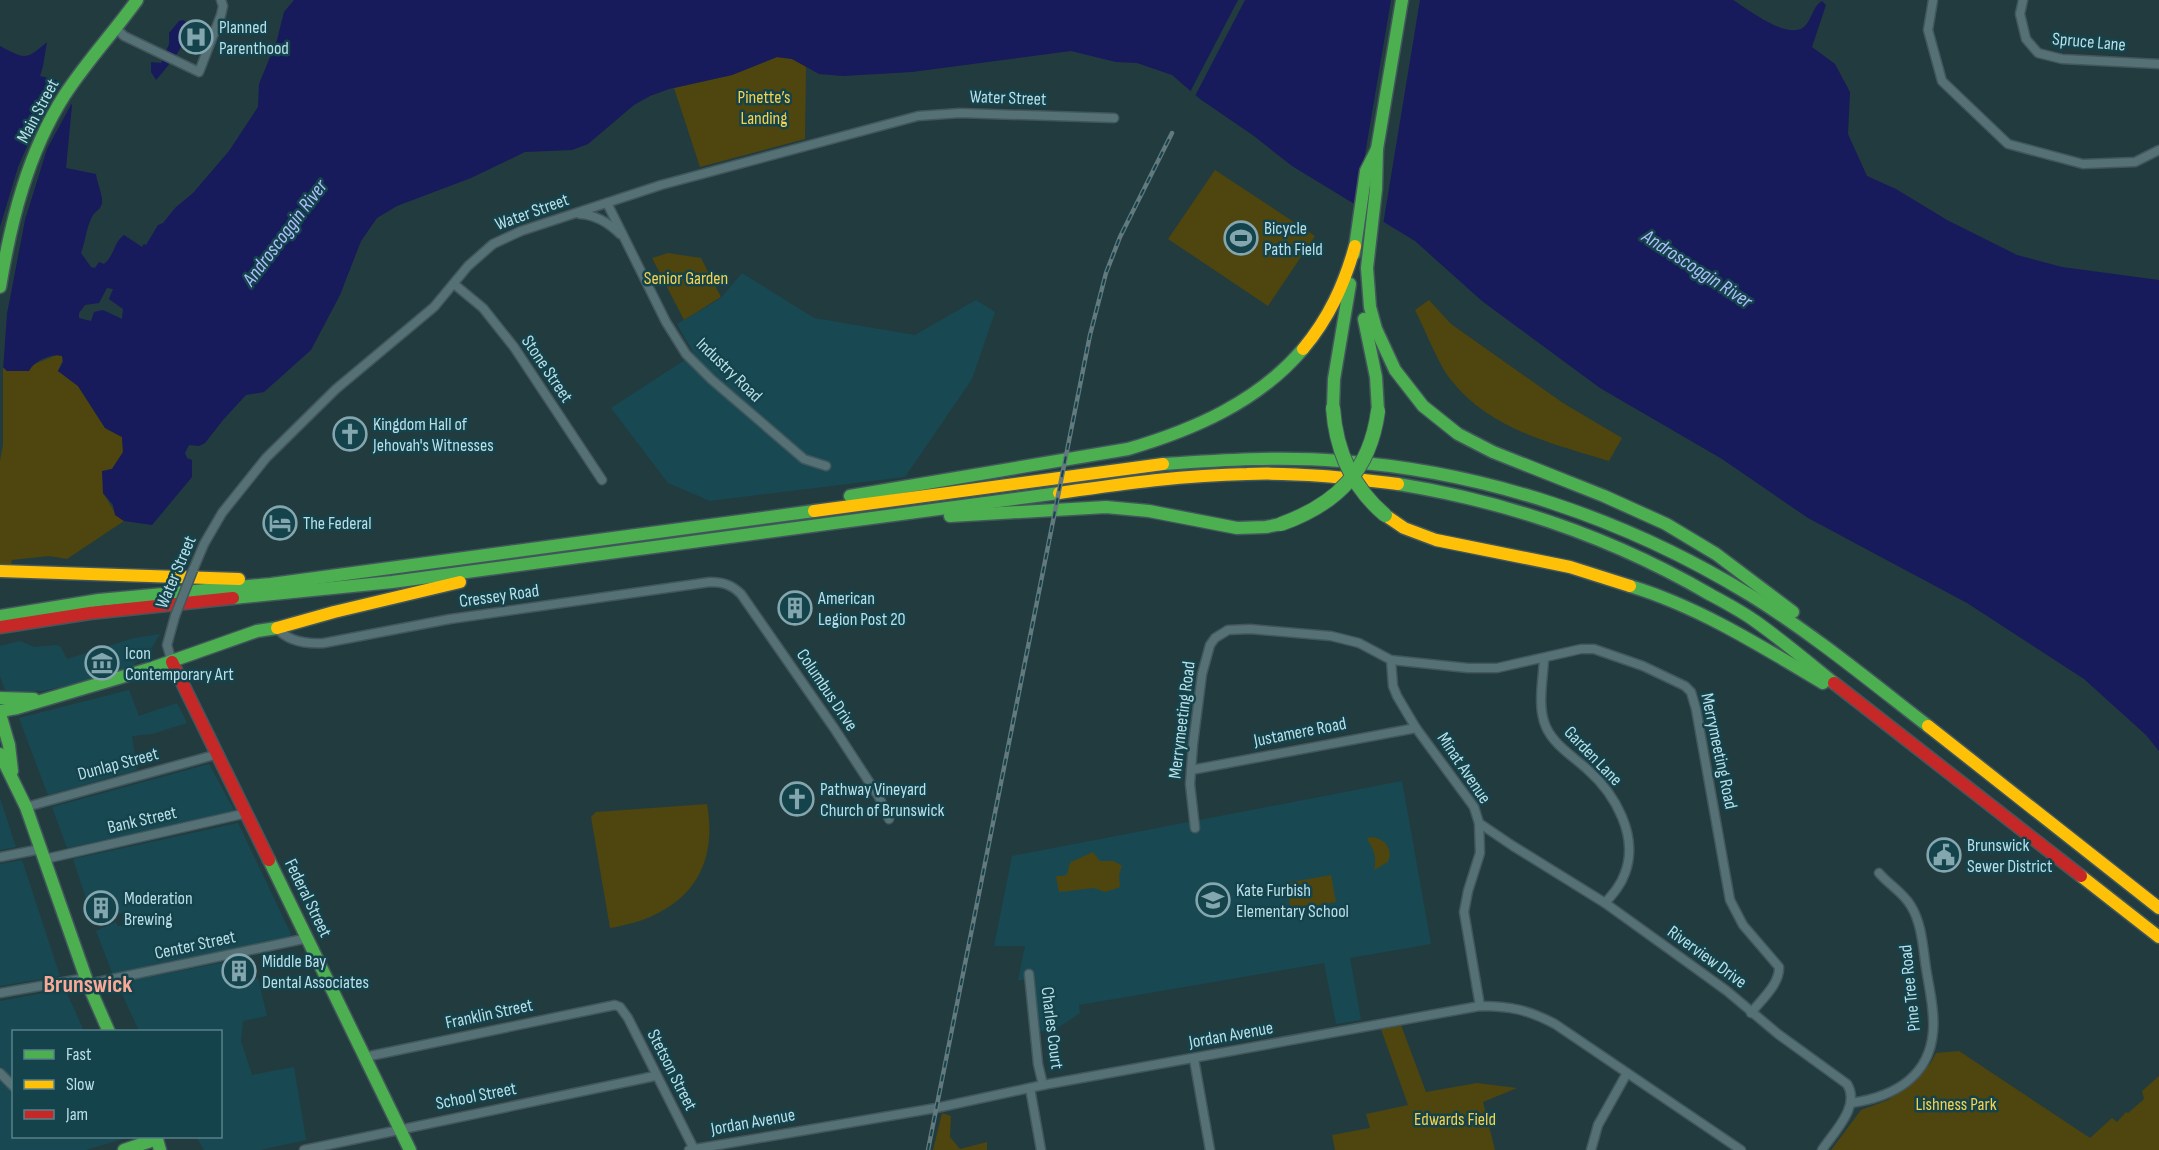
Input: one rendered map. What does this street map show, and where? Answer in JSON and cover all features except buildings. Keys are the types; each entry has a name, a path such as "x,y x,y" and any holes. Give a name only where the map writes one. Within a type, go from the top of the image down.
{"main road":[{"name":"Main Street","path":"0,287 17,208 36,151 63,97 137,0"},
{"path":"905,513 926,518 1120,507 1165,514 1228,529 1256,529 1304,516 1334,498 1359,469 1370,448 1377,423 1378,390 1361,296 1361,250 1366,171 1377,149 1402,0"},
{"path":"1361,250 1334,379 1333,408 1336,436 1347,469 1366,498 1385,515 1412,532 1436,540 1570,567 1653,593 1720,623 1817,681 1857,699"},
{"path":"758,518 798,504 1128,449 1194,427 1246,399 1299,354 1332,309 1361,250"},
{"path":"1361,250 1369,302 1375,328 1385,354 1407,390 1438,420 1478,446 1628,506 1688,536 1744,574 1812,626 1826,646"},
{"path":"0,616 99,600 230,588 1191,461 1285,457 1378,463 1440,472 1557,503 1617,526 1726,580 1826,646 2159,908"},
{"path":"0,627 90,613 271,596 502,567 1170,477 1231,473 1323,475 1384,480 1445,490 1534,514 1591,535 1675,573 1754,620 2159,937"},
{"path":"108,1030 87,981 26,807 12,777 3,749 0,713 106,684 257,631 488,575 502,567"},
{"path":"2,572 296,579"},
{"name":"Federal Street","path":"172,662 410,1150"},
{"path":"0,698 43,700"},
{"path":"124,1150 158,1142"}],"street":[{"path":"117,29 124,36 199,72 223,10 220,0"},
{"path":"1933,0 1928,30 1942,81 2008,144 2083,164 2134,162 2159,150"},
{"name":"Spruce Lane","path":"2023,0 2020,14 2026,39 2038,53 2062,59 2159,64"},
{"name":"Water Street","path":"172,662 167,645 175,616 204,544 222,513 266,458 336,389 434,308 468,266 493,244 521,231 607,203 734,165 918,116 960,113 1114,118"},
{"name":"Industry Road","path":"607,203 672,331 696,366 804,459 826,466"},
{"name":"Industry Road","path":"576,213 593,215 623,238"},
{"name":"Stone Street","path":"454,284 483,308 514,347 602,480"},
{"name":"Cressey Road","path":"277,628 282,634 294,640 312,644 324,643 450,619 710,582 730,585"},
{"name":"Columbus Drive","path":"730,585 747,602 823,712 879,797 889,819"},
{"name":"Merrymeeting Road","path":"1196,828 1191,794 1191,770 1199,697 1206,655 1221,632 1250,629 1330,636 1359,643 1391,660 1482,669 1544,659 1581,649 1594,650 1671,678 1691,692 1730,900 1743,926 1779,967 1776,982 1751,1013"},
{"name":"Garden Lane","path":"1544,659 1542,710 1546,729 1557,743 1606,790 1617,806 1624,824 1628,844 1628,865 1620,884 1605,903"},
{"name":"Minat Avenue","path":"1391,660 1393,686 1402,704 1416,728 1474,807 1479,823 1480,853 1464,912 1480,1006"},
{"name":"Justamere Road","path":"1191,770 1416,728"},
{"name":"Dunlap Street","path":"26,807 218,754"},
{"name":"Bank Street","path":"0,857 43,854 247,813"},
{"name":"Riverview Drive","path":"1479,823 1496,836 1605,903 1727,990 1751,1013 1847,1084 1852,1096 1851,1103"},
{"name":"Pine Tree Road","path":"1851,1103 1883,1097 1909,1080 1925,1060 1933,1033 1931,1003 1918,920 1911,904 1879,873"},
{"name":"Center Street","path":"0,993 87,981 308,938"},
{"name":"Charles Court","path":"1029,974 1038,1064 1043,1085"},
{"name":"Franklin Street","path":"365,1057 615,1005 620,1007"},
{"name":"Jordan Avenue","path":"691,1150 936,1108 1043,1085 1480,1006 1509,1007 1533,1012 1555,1024 1742,1150"},
{"name":"Stetson Street","path":"620,1007 691,1150"},
{"path":"1194,1059 1210,1150"},
{"path":"0,1072 12,1085"},
{"path":"1591,1150 1598,1125 1627,1073"},
{"name":"School Street","path":"304,1150 655,1076"},
{"path":"1030,1088 1041,1150"},
{"path":"1821,1150 1851,1103"}],"shaded area":[{"path":"742,273 814,318 915,335 976,300 995,312 972,379 905,477 710,501 668,483 611,408 694,354 677,324 721,298"},
{"path":"160,634 151,649 134,665 86,681 43,691 10,691 5,690 0,676 0,646 20,641 34,647 56,645 60,646 67,659 134,638"},
{"path":"129,690 139,716 177,703 187,723 152,734 132,736 137,770 48,795 19,718"},
{"path":"209,764 235,812 67,848 52,807"},
{"name":"Kate Furbish Elementary School","path":"1402,781 1431,944 1350,958 1361,1020 1336,1024 1324,963 1079,1005 1080,1013 1056,1029 1038,1032 1030,980 1018,980 1025,946 994,946 1012,856"},
{"path":"0,798 16,847 0,850"},
{"path":"238,823 291,934 289,938 155,964 113,975 96,931 116,922 118,926 126,925 124,913 92,917 73,859"},
{"path":"22,860 60,976 0,986 0,864"},
{"path":"247,958 251,979 258,978 267,1016 243,1021 241,1041 252,1075 294,1067 306,1140 260,1150 204,1150 197,1138 222,1138 222,1030 139,1030 117,983"},
{"path":"65,989 84,1030 12,1030 12,1138 126,1138 86,1150 0,1150 0,1001"}],"green space":[{"name":"Pinette’s Landing","path":"777,57 792,59 806,66 805,139 700,167 674,88 732,75"},
{"name":"Bicycle Path Field","path":"1215,170 1315,236 1268,306 1168,239"},
{"name":"Senior Garden","path":"668,253 701,258 721,297 684,320 652,258"},
{"path":"1429,300 1451,324 1563,403 1622,438 1609,461 1544,441 1523,432 1503,423 1466,397 1446,373 1415,310"},
{"path":"57,355 62,356 63,359 58,371 78,386 105,428 122,437 123,452 112,469 107,470 103,493 115,512 124,521 67,559 49,556 12,560 11,565 0,564 3,367 7,371 29,371 32,365"},
{"path":"707,804 709,830 707,852 700,872 689,889 674,903 656,914 610,928 591,817 596,812"},
{"path":"1370,837 1383,841 1390,853 1388,862 1374,870 1374,854 1367,839"},
{"path":"1093,852 1100,861 1114,861 1122,866 1119,875 1120,887 1105,892 1094,888 1059,892 1056,876 1065,876 1071,862"},
{"path":"1331,875 1336,902 1291,910 1286,883"},
{"name":"Edwards Field","path":"1401,1025 1426,1092 1477,1083 1517,1088 1483,1102 1495,1150 1335,1150 1332,1135 1370,1128 1366,1114 1408,1105 1381,1029"},
{"name":"Lishness Park","path":"1959,1051 2090,1138 2112,1118 2117,1122 2144,1099 2142,1091 2159,1076 2159,1150 1831,1150 1861,1110 1888,1100 1906,1088 1930,1064 1936,1053"},
{"path":"942,1113 951,1116 950,1137 960,1149 987,1142 987,1150 933,1150"}],"water":[{"name":"Androscoggin River","path":"294,0 1733,0 1767,22 1787,30 1796,30 1807,24 1822,1 1826,5 1812,47 1835,64 1850,92 1848,134 1867,176 1896,189 1947,220 2017,255 2062,267 2159,280 2159,751 2146,735 2084,679 1967,603 1808,518 1722,459 1600,388 1482,301 1415,241 1292,166 1254,136 1200,99 1172,75 1137,63 1116,62 1071,51 912,72 843,76 819,74 792,59 777,57 732,75 669,89 650,96 634,105 588,144 572,150 525,152 471,178 397,206 377,218 361,241 340,295 311,350 264,392 246,395 205,443 199,446 189,445 185,453 187,458 192,460 192,477 152,525 124,521 115,515 113,505 103,493 102,471 112,469 123,452 122,437 105,428 78,386 58,371 63,362 62,356 44,359 31,367 29,371 7,371 0,364 10,241 0,225 0,46 15,54 25,56 47,42 40,76 57,80 72,105 66,168 96,174 102,196 100,208 93,215 87,229 81,253 91,267 95,268 99,262 104,264 108,260 124,235 142,247 146,245 158,225 163,223 175,208 193,193 229,151 258,107 259,84 277,40 284,12","holes":["107,288 113,289 109,299 123,309 122,319 103,310 94,312 91,321 79,318 79,313 85,305 99,303"]},
{"path":"183,20 191,25 185,40 167,68 156,80 151,72 151,62 161,63 169,44 169,33 179,21"}],"pier":[{"path":"1238,0 1245,0 1194,98 1189,94"},
{"path":"1391,0 1420,0 1383,225 1356,208"},
{"path":"62,83 73,101 47,149 25,220 7,314 3,371 0,368 0,256 4,232 0,227 18,167 39,119"}],"railway":[{"path":"928,1150 1090,335 1106,273 1120,237 1172,133"}],"traffic: fast":[{"path":"0,287 16,212 40,140 73,83 137,0"},
{"path":"1402,0 1377,149 1376,189 1367,268 1370,307 1376,329 1395,370 1423,406 1458,434 1493,452 1604,496 1666,524 1716,554 1793,612"},
{"path":"1354,254 1366,171 1377,149"},
{"path":"1333,408 1334,379 1350,284"},
{"path":"1364,319 1376,377 1378,411"},
{"path":"850,496 1128,449 1176,433 1223,412 1266,384 1303,349"},
{"path":"1333,408 1338,439 1348,467 1363,493 1385,515"},
{"path":"1281,524 1319,506 1348,482 1359,468 1367,451 1378,411"},
{"path":"1163,464 1274,459 1340,461 1447,475 1552,503 1654,543 1750,595 1819,642 1928,726"},
{"path":"1398,484 1520,512 1560,525 1637,557 1675,575 1744,614 1834,683"},
{"path":"233,598 392,582 1059,493"},
{"path":"950,516 1106,507 1149,511 1237,528 1281,524"},
{"path":"0,616 99,600 271,584 814,511"},
{"path":"1630,586 1705,616 1823,683"},
{"path":"0,711 152,668 257,631 277,628"},
{"path":"0,698 34,699"},
{"path":"0,714 9,745 12,771"},
{"path":"0,754 26,807 88,984 108,1030"},
{"path":"269,860 410,1150"},
{"path":"157,1138 160,1150"},
{"path":"124,1150 157,1139"}],"traffic: slow":[{"path":"1303,349 1321,325 1335,300 1355,246"},
{"path":"814,511 1163,464"},
{"path":"1059,493 1176,478 1247,474 1304,475 1398,484"},
{"path":"1385,515 1404,528 1436,540 1570,567 1630,586"},
{"path":"0,571 239,579"},
{"path":"277,628 460,582"},
{"path":"1928,726 2159,908"},
{"path":"2081,876 2159,937"}],"traffic: jam":[{"path":"0,627 90,613 233,598"},
{"path":"172,662 269,860"},
{"path":"1834,683 2081,876"}],"place":[{"name":"Planned Parenthood","path":"196,37"},
{"name":"Bicycle Path Field","path":"1241,238"},
{"name":"Kingdom Hall of Jehovah's Witnesses","path":"350,434"},
{"name":"The Federal","path":"280,523"},
{"name":"American Legion Post 20","path":"795,608"},
{"name":"Icon Contemporary Art","path":"102,663"},
{"name":"Pathway Vineyard Church of Brunswick","path":"797,799"},
{"name":"Brunswick Sewer District","path":"1944,855"},
{"name":"Kate Furbish Elementary School","path":"1213,900"},
{"name":"Moderation Brewing","path":"101,908"},
{"name":"Middle Bay Dental Associates","path":"239,971"}],"district":[{"name":"Brunswick","path":"88,984"}]}
